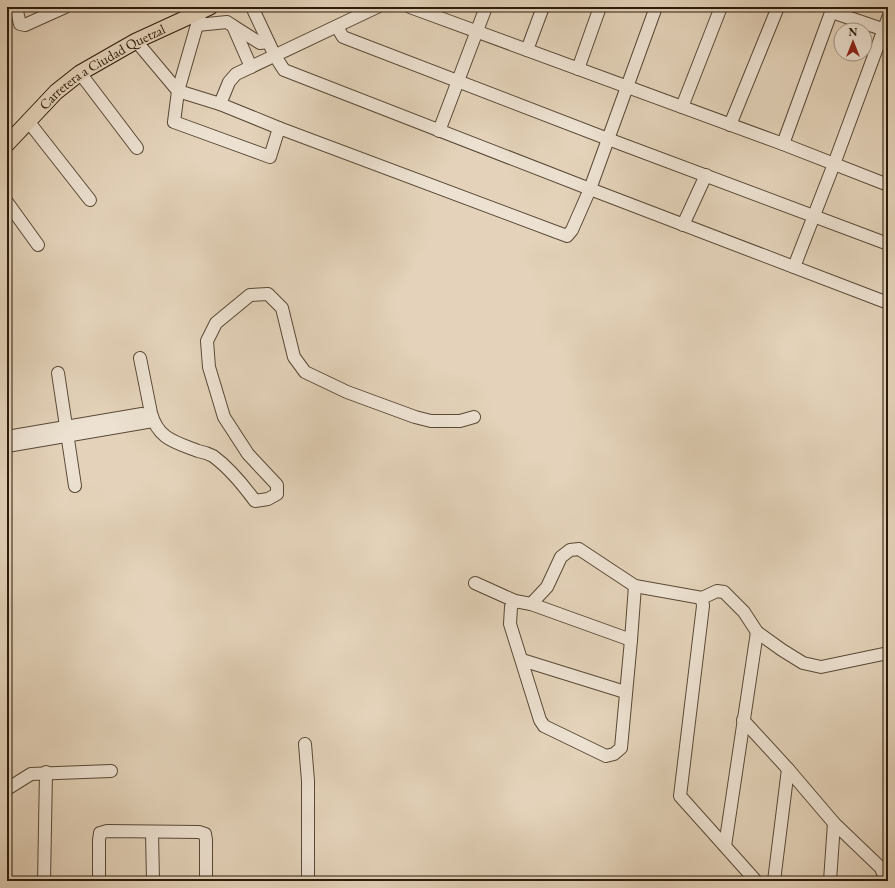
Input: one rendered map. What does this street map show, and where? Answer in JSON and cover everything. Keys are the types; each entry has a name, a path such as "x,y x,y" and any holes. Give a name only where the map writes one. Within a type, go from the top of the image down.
{"main road":[{"name":"Carretera a Ciudad Quetzal","path":"7,144 56,92 80,73 136,42 203,14"}],"street":[{"path":"16,7 20,24 22,26 65,7"},
{"path":"252,7 275,56 284,70 888,303"},
{"path":"220,104 229,82 236,74 377,7"},
{"path":"410,7 888,184"},
{"path":"439,131 486,7"},
{"path":"527,50 543,7"},
{"path":"578,69 600,7"},
{"path":"136,42 178,91 220,104 279,128 567,236 572,230 590,189 656,7"},
{"path":"682,107 721,7"},
{"path":"730,126 778,7"},
{"path":"783,144 833,9 887,26 794,267"},
{"path":"268,42 260,43 227,22 203,14 178,91 174,120 175,123 270,157 279,128"},
{"path":"233,26 251,67"},
{"path":"337,27 343,37 608,139 888,244"},
{"path":"80,73 137,148"},
{"path":"28,121 90,200"},
{"path":"683,225 706,175"},
{"path":"7,202 38,245"},
{"path":"140,358 152,417 159,431 173,441 212,456 241,482 255,501 268,499 277,494 277,485 248,454 224,417 209,367 207,341 216,322 250,295 268,294 282,308 294,357 305,372 347,392 431,422 460,421 474,417"},
{"path":"58,373 75,486"},
{"path":"7,437 67,431 152,417"},
{"path":"7,446 67,431"},
{"path":"531,604 547,587 561,557 570,550 579,549 635,586 702,598 716,592 724,592 744,612 757,632 803,663 821,667 888,653"},
{"path":"475,583 515,601 531,604 631,640"},
{"path":"515,601 511,607 510,624 540,720 544,726 606,756 614,754 621,748 635,586"},
{"path":"702,598 703,606 680,796 756,881"},
{"path":"725,846 757,632"},
{"path":"522,660 625,692"},
{"path":"744,720 834,823 881,868 884,876 883,881"},
{"path":"305,744 308,781 308,881"},
{"path":"774,881 788,769"},
{"path":"7,789 31,774 46,772 111,771"},
{"path":"44,881 46,772"},
{"path":"830,881 834,823"},
{"path":"99,881 100,833 107,831 199,832 205,834 206,881"},
{"path":"152,832 153,881"}]}
